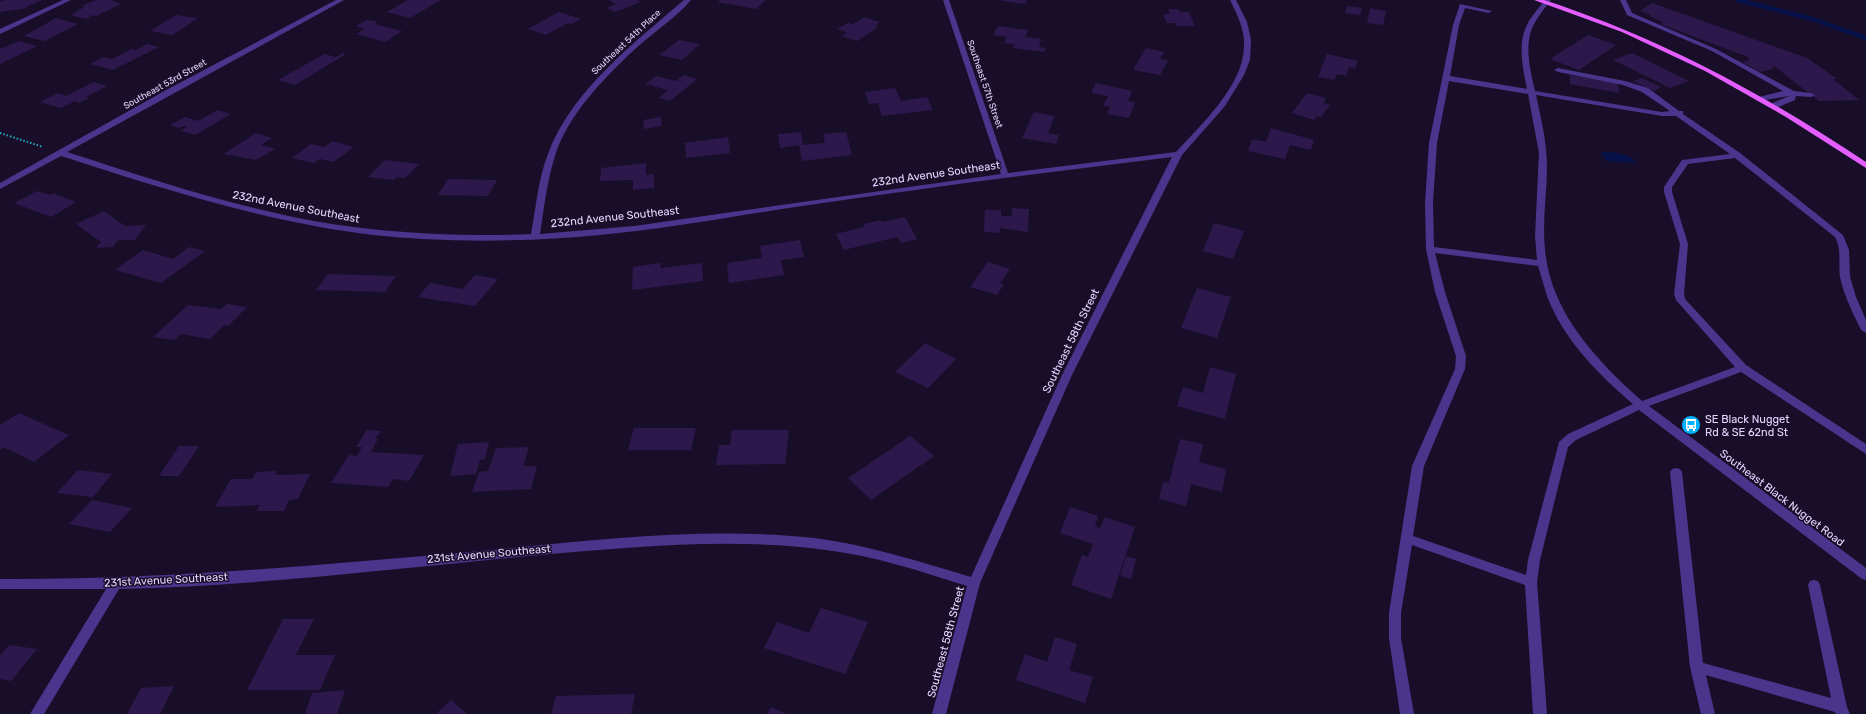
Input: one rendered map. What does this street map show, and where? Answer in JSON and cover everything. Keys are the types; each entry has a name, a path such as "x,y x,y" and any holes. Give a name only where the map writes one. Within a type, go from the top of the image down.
{"main road":[{"path":"1537,0 1547,1 1621,30 1680,55 1732,81 1866,166"}],"street":[{"path":"0,32 68,0"},
{"name":"Southeast 53rd Street","path":"0,186 171,91 341,0"},
{"name":"Southeast 54th Place","path":"535,237 552,155 562,133 574,114 588,93 609,69 688,0"},
{"name":"Southeast 57th Street","path":"946,0 1005,175"},
{"name":"Southeast 58th Street","path":"939,714 974,583 1067,375 1178,154 1197,135 1231,92 1246,61 1248,48 1246,30 1233,0"},
{"path":"1623,0 1629,14 1714,50 1793,94"},
{"name":"Southeast Black Nugget Road","path":"1547,1 1529,27 1525,47 1543,153 1540,244 1542,264 1550,290 1559,310 1576,338 1603,371 1639,406 1866,575"},
{"path":"1407,714 1395,638 1395,613 1408,540 1418,466 1460,369 1461,356 1440,292 1430,249 1429,203 1433,143 1456,25 1462,5 1489,11"},
{"path":"1558,70 1635,86 1680,114 1737,155 1839,235 1845,249 1845,276 1850,296 1866,330"},
{"path":"1446,78 1662,114 1680,114"},
{"path":"1762,99 1784,93 1811,95"},
{"path":"1773,106 1792,98 1793,94"},
{"name":"232nd Avenue Southeast","path":"60,153 196,197 247,210 330,226 375,232 428,236 535,237 632,228 1005,175 1178,154"},
{"path":"1737,155 1685,162 1668,188 1684,244 1679,294 1681,300 1742,368 1866,450"},
{"path":"1430,249 1542,264"},
{"path":"1540,714 1531,582 1534,560 1563,445 1572,437 1639,406 1742,368"},
{"path":"1676,472 1697,667 1708,714"},
{"name":"231st Avenue Southeast","path":"0,584 57,585 116,583 306,572 576,547 718,538 800,542 855,549 894,558 974,583"},
{"path":"1408,540 1531,582"},
{"path":"37,714 116,583"},
{"path":"1697,667 1842,711 1814,585"}],"path":[{"path":"0,133 60,153"}],"shaded area":[{"path":"1601,152 1625,155 1637,163 1606,161"}],"building":[{"path":"4,0 42,0 22,9 0,12 0,2"},
{"path":"96,0 111,0 121,4 86,19 71,15 84,7 82,6"},
{"path":"408,0 441,0 410,18 387,12"},
{"path":"609,0 637,0 641,2 615,12 607,8 616,4"},
{"path":"720,0 766,0 756,9 718,2"},
{"path":"998,0 1027,0 1025,4"},
{"path":"1652,3 1807,58 1837,79 1833,79 1859,100 1819,101 1774,66 1773,69 1760,72 1742,62 1749,60 1748,57 1660,24 1663,22 1649,16 1652,15 1640,11"},
{"path":"1347,6 1362,8 1360,15 1345,13"},
{"path":"1370,8 1386,11 1383,25 1367,23"},
{"path":"1168,9 1178,9 1180,12 1189,12 1195,26 1177,26 1175,23 1167,23 1163,14 1170,14"},
{"path":"559,12 581,19 571,24 568,23 546,35 528,29"},
{"path":"176,15 198,18 172,35 150,31"},
{"path":"864,17 880,22 875,26 878,27 857,41 842,36 847,32 837,29 848,23 853,24"},
{"path":"56,18 78,24 44,41 24,36"},
{"path":"367,20 378,22 375,24 402,31 385,42 356,34 365,29 356,26"},
{"path":"998,26 1028,30 1025,37 1041,39 1039,47 1046,48 1044,52 1013,48 1015,44 1004,43 1007,37 993,35"},
{"path":"1588,35 1616,45 1579,70 1550,59"},
{"path":"679,40 700,44 682,60 659,55"},
{"path":"19,41 37,46 0,64 0,49"},
{"path":"148,44 159,47 113,70 90,64 104,57 112,59 132,49 136,50"},
{"path":"1146,48 1164,52 1160,59 1168,60 1160,75 1133,70"},
{"path":"342,53 346,54 295,85 278,80 324,54 336,57"},
{"path":"1632,53 1689,81 1670,88 1613,60"},
{"path":"1327,54 1358,61 1355,68 1349,67 1346,76 1337,74 1334,80 1318,77"},
{"path":"684,75 697,79 670,101 659,98 668,90 645,84 656,76 676,81"},
{"path":"1570,75 1618,83 1619,93 1570,84"},
{"path":"1641,78 1661,87 1654,91 1633,81"},
{"path":"94,82 107,86 86,97 89,98 79,103 75,101 61,108 40,102 58,93 66,96"},
{"path":"1096,83 1132,91 1128,101 1135,102 1129,118 1107,114 1110,107 1103,106 1108,96 1091,93"},
{"path":"895,88 901,101 927,97 933,110 882,116 878,103 869,104 865,92"},
{"path":"1307,93 1326,98 1323,103 1330,105 1321,117 1317,116 1314,120 1292,113"},
{"path":"218,110 231,114 195,135 181,131 187,127 183,126 179,128 170,125 185,117 198,121"},
{"path":"1034,112 1055,116 1048,133 1059,135 1056,144 1022,138"},
{"path":"661,117 662,126 644,129 643,120"},
{"path":"1271,128 1314,140 1311,150 1290,145 1285,159 1248,151 1252,139 1266,142"},
{"path":"801,132 803,145 825,143 823,134 846,132 852,155 802,161 799,145 780,148 778,134"},
{"path":"256,133 272,138 261,145 275,149 256,160 224,154"},
{"path":"728,137 730,153 686,158 685,143"},
{"path":"333,141 354,147 333,162 320,159 314,163 292,158 311,144 324,147"},
{"path":"385,160 419,164 405,178 397,177 393,180 368,177"},
{"path":"646,163 646,175 654,174 654,188 633,190 633,180 600,181 601,168"},
{"path":"448,179 497,180 488,196 438,195"},
{"path":"37,191 50,195 53,193 76,202 51,217 14,203"},
{"path":"1012,208 1029,209 1028,232 1000,228 1000,233 984,232 985,210 1001,210 1001,216 1012,216"},
{"path":"104,211 125,226 146,225 135,240 118,240 113,247 96,248 101,242 76,224"},
{"path":"905,217 917,239 901,243 897,237 844,250 836,234 864,227 863,224"},
{"path":"1214,223 1244,231 1233,259 1203,251"},
{"path":"800,240 804,257 781,260 784,275 729,283 727,263 762,258 760,246"},
{"path":"189,247 205,251 161,283 115,270 143,250 173,259"},
{"path":"988,262 1010,269 1000,283 1004,284 997,295 970,287"},
{"path":"660,263 661,268 702,263 703,281 632,290 633,267"},
{"path":"328,274 396,276 385,292 316,290"},
{"path":"475,275 498,279 475,306 418,297 430,283 463,289"},
{"path":"1197,288 1231,297 1217,338 1181,328"},
{"path":"227,304 247,307 228,326 224,325 210,339 181,334 174,340 153,337 188,305 221,309"},
{"path":"925,343 956,359 928,388 895,372"},
{"path":"1210,367 1236,374 1225,419 1177,406 1183,387 1203,393"},
{"path":"19,413 69,435 34,462 4,447 0,450 0,425"},
{"path":"634,428 696,428 691,450 628,450"},
{"path":"367,430 381,431 375,439 378,439 371,452 424,455 409,481 393,479 388,487 331,483 349,455 357,456 362,447 356,447"},
{"path":"732,430 789,430 785,464 716,465 719,445 730,445"},
{"path":"910,436 934,456 871,500 848,478"},
{"path":"1180,439 1203,444 1199,462 1226,469 1222,492 1191,484 1186,506 1159,499 1163,482 1169,483"},
{"path":"489,442 485,459 480,460 476,474 450,476 458,444"},
{"path":"179,446 199,446 179,476 159,476"},
{"path":"529,447 523,466 537,466 531,489 472,492 479,472 488,471 496,448"},
{"path":"78,470 112,474 93,497 57,493"},
{"path":"277,471 275,475 310,474 298,499 289,500 284,511 257,511 260,505 215,507 231,479 252,479 256,472"},
{"path":"92,500 132,508 110,532 69,524"},
{"path":"1070,507 1098,516 1095,526 1100,528 1105,517 1135,527 1111,599 1071,585 1082,555 1088,557 1093,544 1060,533"},
{"path":"1126,556 1136,559 1131,579 1120,576"},
{"path":"821,608 868,622 845,674 764,648 777,622 809,633"},
{"path":"283,619 314,619 296,655 335,655 320,690 247,690"},
{"path":"1055,637 1077,644 1069,670 1093,677 1085,703 1016,680 1025,654 1047,662"},
{"path":"9,645 37,649 11,681 0,679 0,656"},
{"path":"174,686 160,714 127,714 141,688"},
{"path":"345,690 337,714 305,714 312,693"},
{"path":"635,694 631,714 551,714 556,696"},
{"path":"451,700 467,714 436,714"},
{"path":"771,707 787,714 767,714"}],"waterway":[{"path":"1738,0 1812,19 1866,38"}],"place":[{"name":"SE Black Nugget Rd & SE 62nd St","path":"1691,425"}]}
